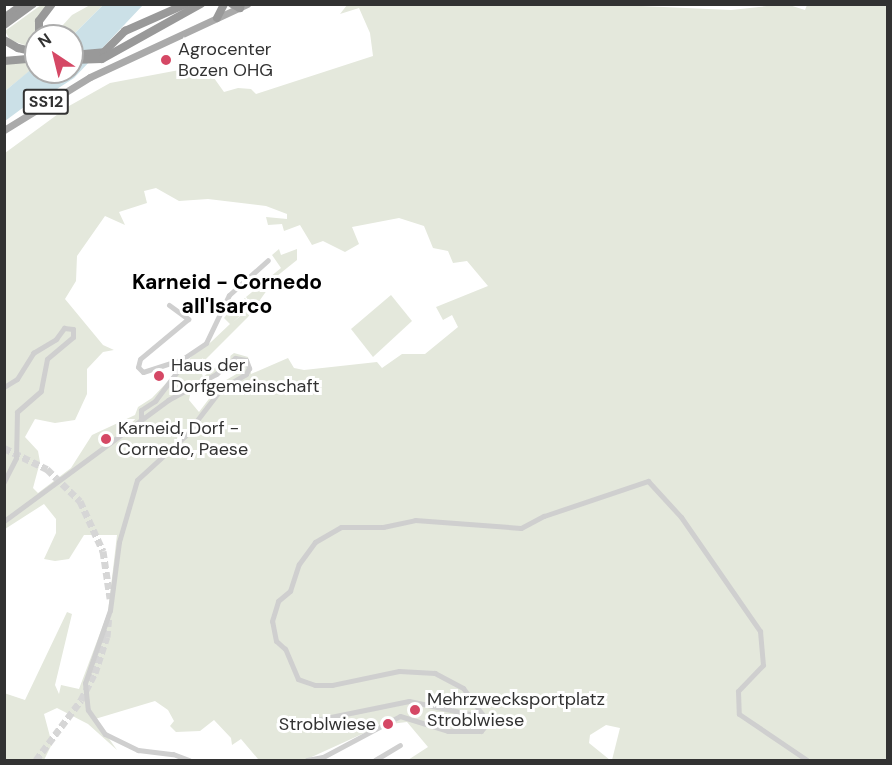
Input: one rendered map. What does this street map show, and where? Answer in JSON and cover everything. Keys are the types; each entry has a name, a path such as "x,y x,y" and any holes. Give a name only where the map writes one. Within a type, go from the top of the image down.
{"highway":[{"path":"4,16 15,4"},
{"path":"4,16 23,4"},
{"path":"4,25 33,4"},
{"path":"39,24 52,4"},
{"path":"98,57 111,48 125,31 186,4"},
{"path":"84,56 98,57 201,4"},
{"path":"217,18 224,4"},
{"path":"4,40 24,51"},
{"path":"4,61 24,58"}],"main road":[{"name":"SS12","path":"4,130 90,77 240,5"}],"street":[{"path":"169,305 188,319 137,363 140,370 147,372 181,360 206,343 229,295 268,260"},
{"path":"4,387 17,379 33,353 56,339 64,327 73,329 73,337 47,359 41,391 17,412 16,458 4,482"},
{"path":"4,521 141,418 216,374 235,358 243,358 248,364 246,374 220,389 185,436 137,480 119,542 110,610 85,683 88,710 105,734 138,750 173,754 189,760"},
{"path":"141,418 141,410 155,401 182,366 181,360"},
{"path":"307,760 323,757 396,717 457,732 483,730 483,715 464,688 448,677 418,670 373,676 332,685 305,683 276,641 274,610 290,591 299,564 315,542 341,527 383,527 415,520 521,528 544,516 648,481 681,518 760,631 763,665 738,691 739,714 750,726 780,740 807,760"},
{"path":"311,721 409,701 483,715"},
{"path":"375,760 400,745"}],"shaded area":[{"path":"596,4 731,10 786,4 805,10 807,5 887,5 887,760 612,760 620,728 606,725 590,735 589,743 610,760 408,760 428,747 407,722 382,725 305,760 265,760 258,759 241,739 232,745 231,738 214,720 200,731 176,732 170,726 174,721 168,710 155,701 95,719 117,750 88,724 57,708 44,714 52,744 44,760 5,760 4,693 25,700 67,612 72,614 55,685 59,694 61,685 79,689 108,612 117,535 84,535 69,559 55,561 44,559 56,533 56,519 44,504 5,529 5,153 69,106 110,83 190,68 209,71 224,92 238,88 251,89 256,94 373,56 370,33 359,8 340,14 347,5","holes":["156,188 179,201 208,199 266,206 287,214 287,219 266,217 268,225 282,224 284,231 300,225 312,245 323,241 345,252 359,244 352,227 399,218 424,226 433,248 448,251 453,263 467,261 488,286 436,307 443,320 452,315 458,327 425,354 402,354 382,368 377,362 304,370 294,368 288,358 251,374 248,357 234,353 203,377 200,367 205,360 248,317 277,276 297,260 297,249 281,255 279,249 272,255 281,268 246,297 253,306 233,322 251,306 245,298 230,310 224,318 230,324 192,356 152,398 138,407 135,415 92,435 71,468 38,493 33,488 40,462 38,451 25,437 35,419 55,423 75,420 87,394 87,369 103,352 114,350 103,345 65,299 76,281 77,256 105,216 125,225 119,212 147,203 144,191","237,360 245,369 221,383 199,412 189,400 191,390"]},
{"path":"41,5 48,5 41,24 24,24 24,45 10,40 5,31"},
{"path":"90,5 103,5 84,24 64,24 72,15"},
{"path":"24,61 24,76 5,91 5,63"},
{"path":"391,295 412,321 373,357 351,329"}],"water":[{"path":"103,5 143,5 84,67 84,24"},
{"path":"24,75 24,84 65,84 43,93 5,121 5,91"}],"tunnel":[{"path":"4,448 47,469 80,501 103,551 110,598"},
{"path":"36,760 81,700 95,673 107,637 109,616"}],"place":[{"name":"Agrocenter Bozen OHG","path":"166,60"},
{"name":"Haus der Dorfgemeinschaft","path":"159,376"},
{"name":"Karneid, Dorf - Cornedo, Paese","path":"106,439"},
{"name":"Mehrzwecksportplatz Stroblwiese","path":"415,710"},
{"name":"Stroblwiese","path":"388,724"}],"district":[{"name":"Karneid - Cornedo all'Isarco","path":"227,294"}]}
